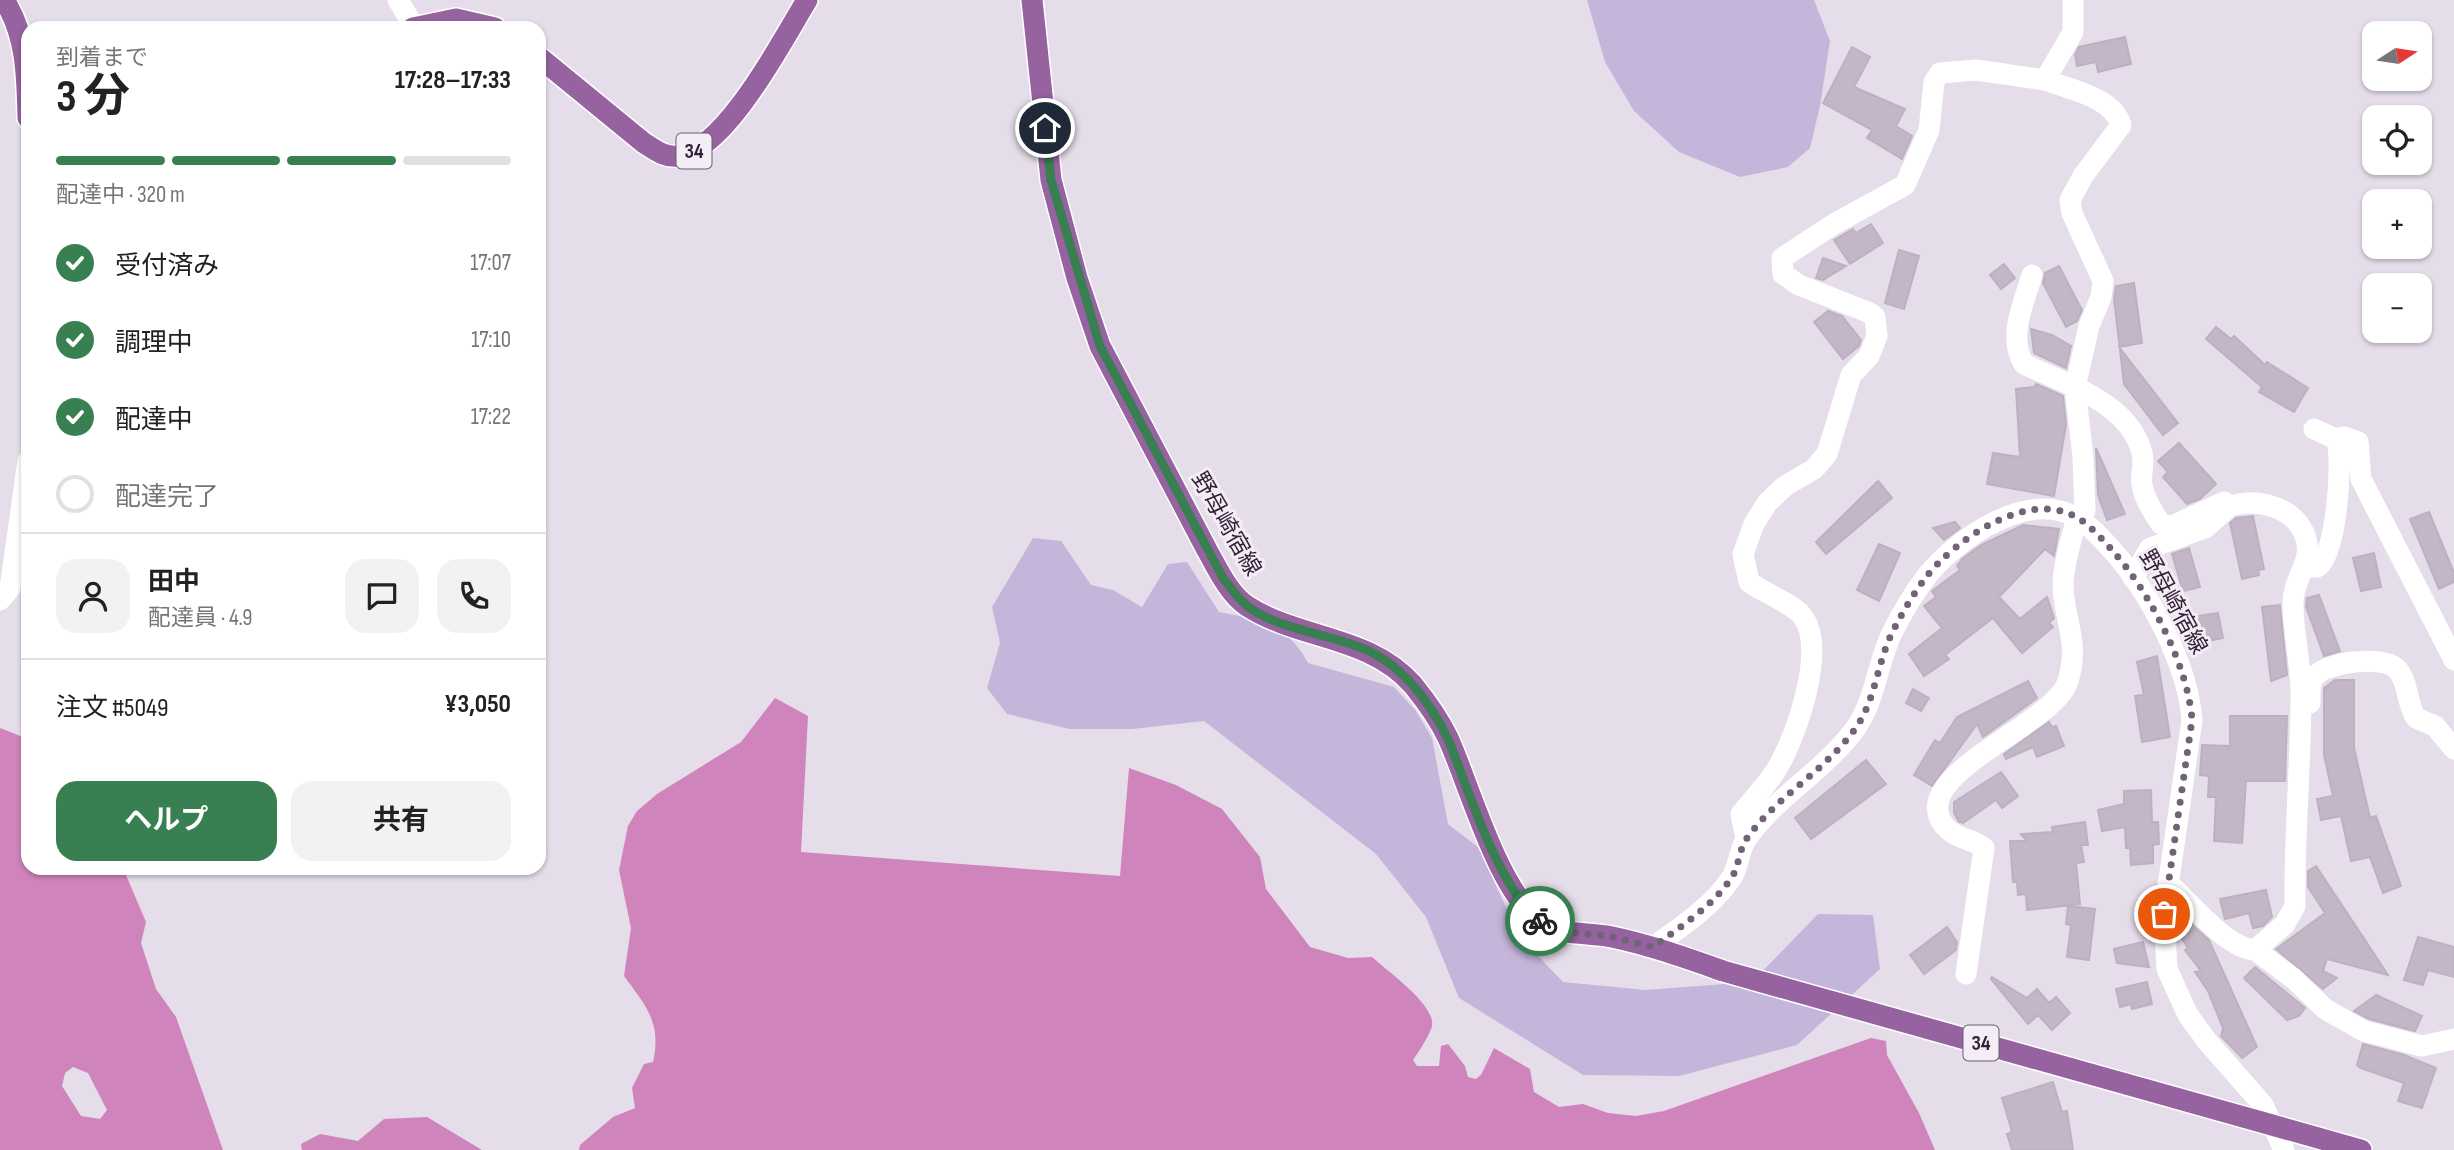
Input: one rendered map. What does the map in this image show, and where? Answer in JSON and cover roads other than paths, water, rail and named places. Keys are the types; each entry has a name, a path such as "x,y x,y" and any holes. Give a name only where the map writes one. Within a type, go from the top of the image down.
{"main road":[{"path":"4,0 11,10 21,46"},
{"name":"34","path":"546,63 644,143 662,154 678,156 703,146 731,117 747,97 807,0"},
{"name":"野母崎宿線","path":"1032,0 1051,180 1092,323 1100,346 1223,578 1245,605 1281,622 1373,653 1412,684 1439,719 1482,823 1508,879 1528,912 1546,926 1609,936 1653,947 1723,971 2361,1150"},
{"path":"446,21 465,21"}],"street":[{"path":"398,0 409,21"},
{"path":"2045,80 2073,32 2073,0"},
{"path":"1746,839 1741,814 1778,766 1796,722 1812,665 1812,637 1804,617 1791,605 1770,597 1749,582 1743,554 1754,524 1767,503 1785,486 1814,468 1827,454 1851,375 1869,356 1877,337 1875,317 1871,313 1799,285 1783,274 1782,258 1834,224 1905,185 1929,130 1934,82 1940,73 1976,70 2045,80 2088,96 2116,112 2121,125 2083,176 2070,200 2072,213 2103,281 2101,297 2089,326 2075,388 2083,457 2085,510 2079,519 2063,586 2073,632 2073,660 2068,683 2050,709 1964,765 1946,786 1939,801 1942,822 1952,834 1984,848 1966,974"},
{"path":"2032,275 2016,337 2017,354 2024,364 2098,399 2122,419 2137,438 2143,461 2142,486 2164,527 2224,502 2231,506"},
{"path":"2314,429 2336,439 2344,437 2358,442 2361,479 2454,660"},
{"path":"2305,567 2317,567 2327,558 2337,498 2339,466 2336,439"},
{"path":"2133,578 2150,548 2205,528 2231,506 2256,502 2274,506 2304,531 2308,559 2294,585 2293,606 2301,694 2301,776 2295,833 2295,906 2285,924 2255,950"},
{"path":"0,600 10,588 21,510"},
{"path":"1653,947 1714,898 1733,876 1746,839 1855,729 1869,704 1892,632 1927,576 1955,549 2003,517 2038,510 2063,512 2079,519"},
{"name":"野母崎宿線","path":"2079,519 2113,551 2133,578 2179,664 2191,705 2192,720 2168,883 2164,945 2174,986 2207,1041 2263,1105 2284,1150"},
{"path":"2301,776 2308,763 2313,678 2320,672 2351,662 2372,661 2393,665 2404,684 2416,718 2435,726 2454,749"},
{"path":"2168,883 2229,942 2242,949 2255,950 2293,978 2325,1009 2364,1031 2422,1046 2454,1039"}]}
